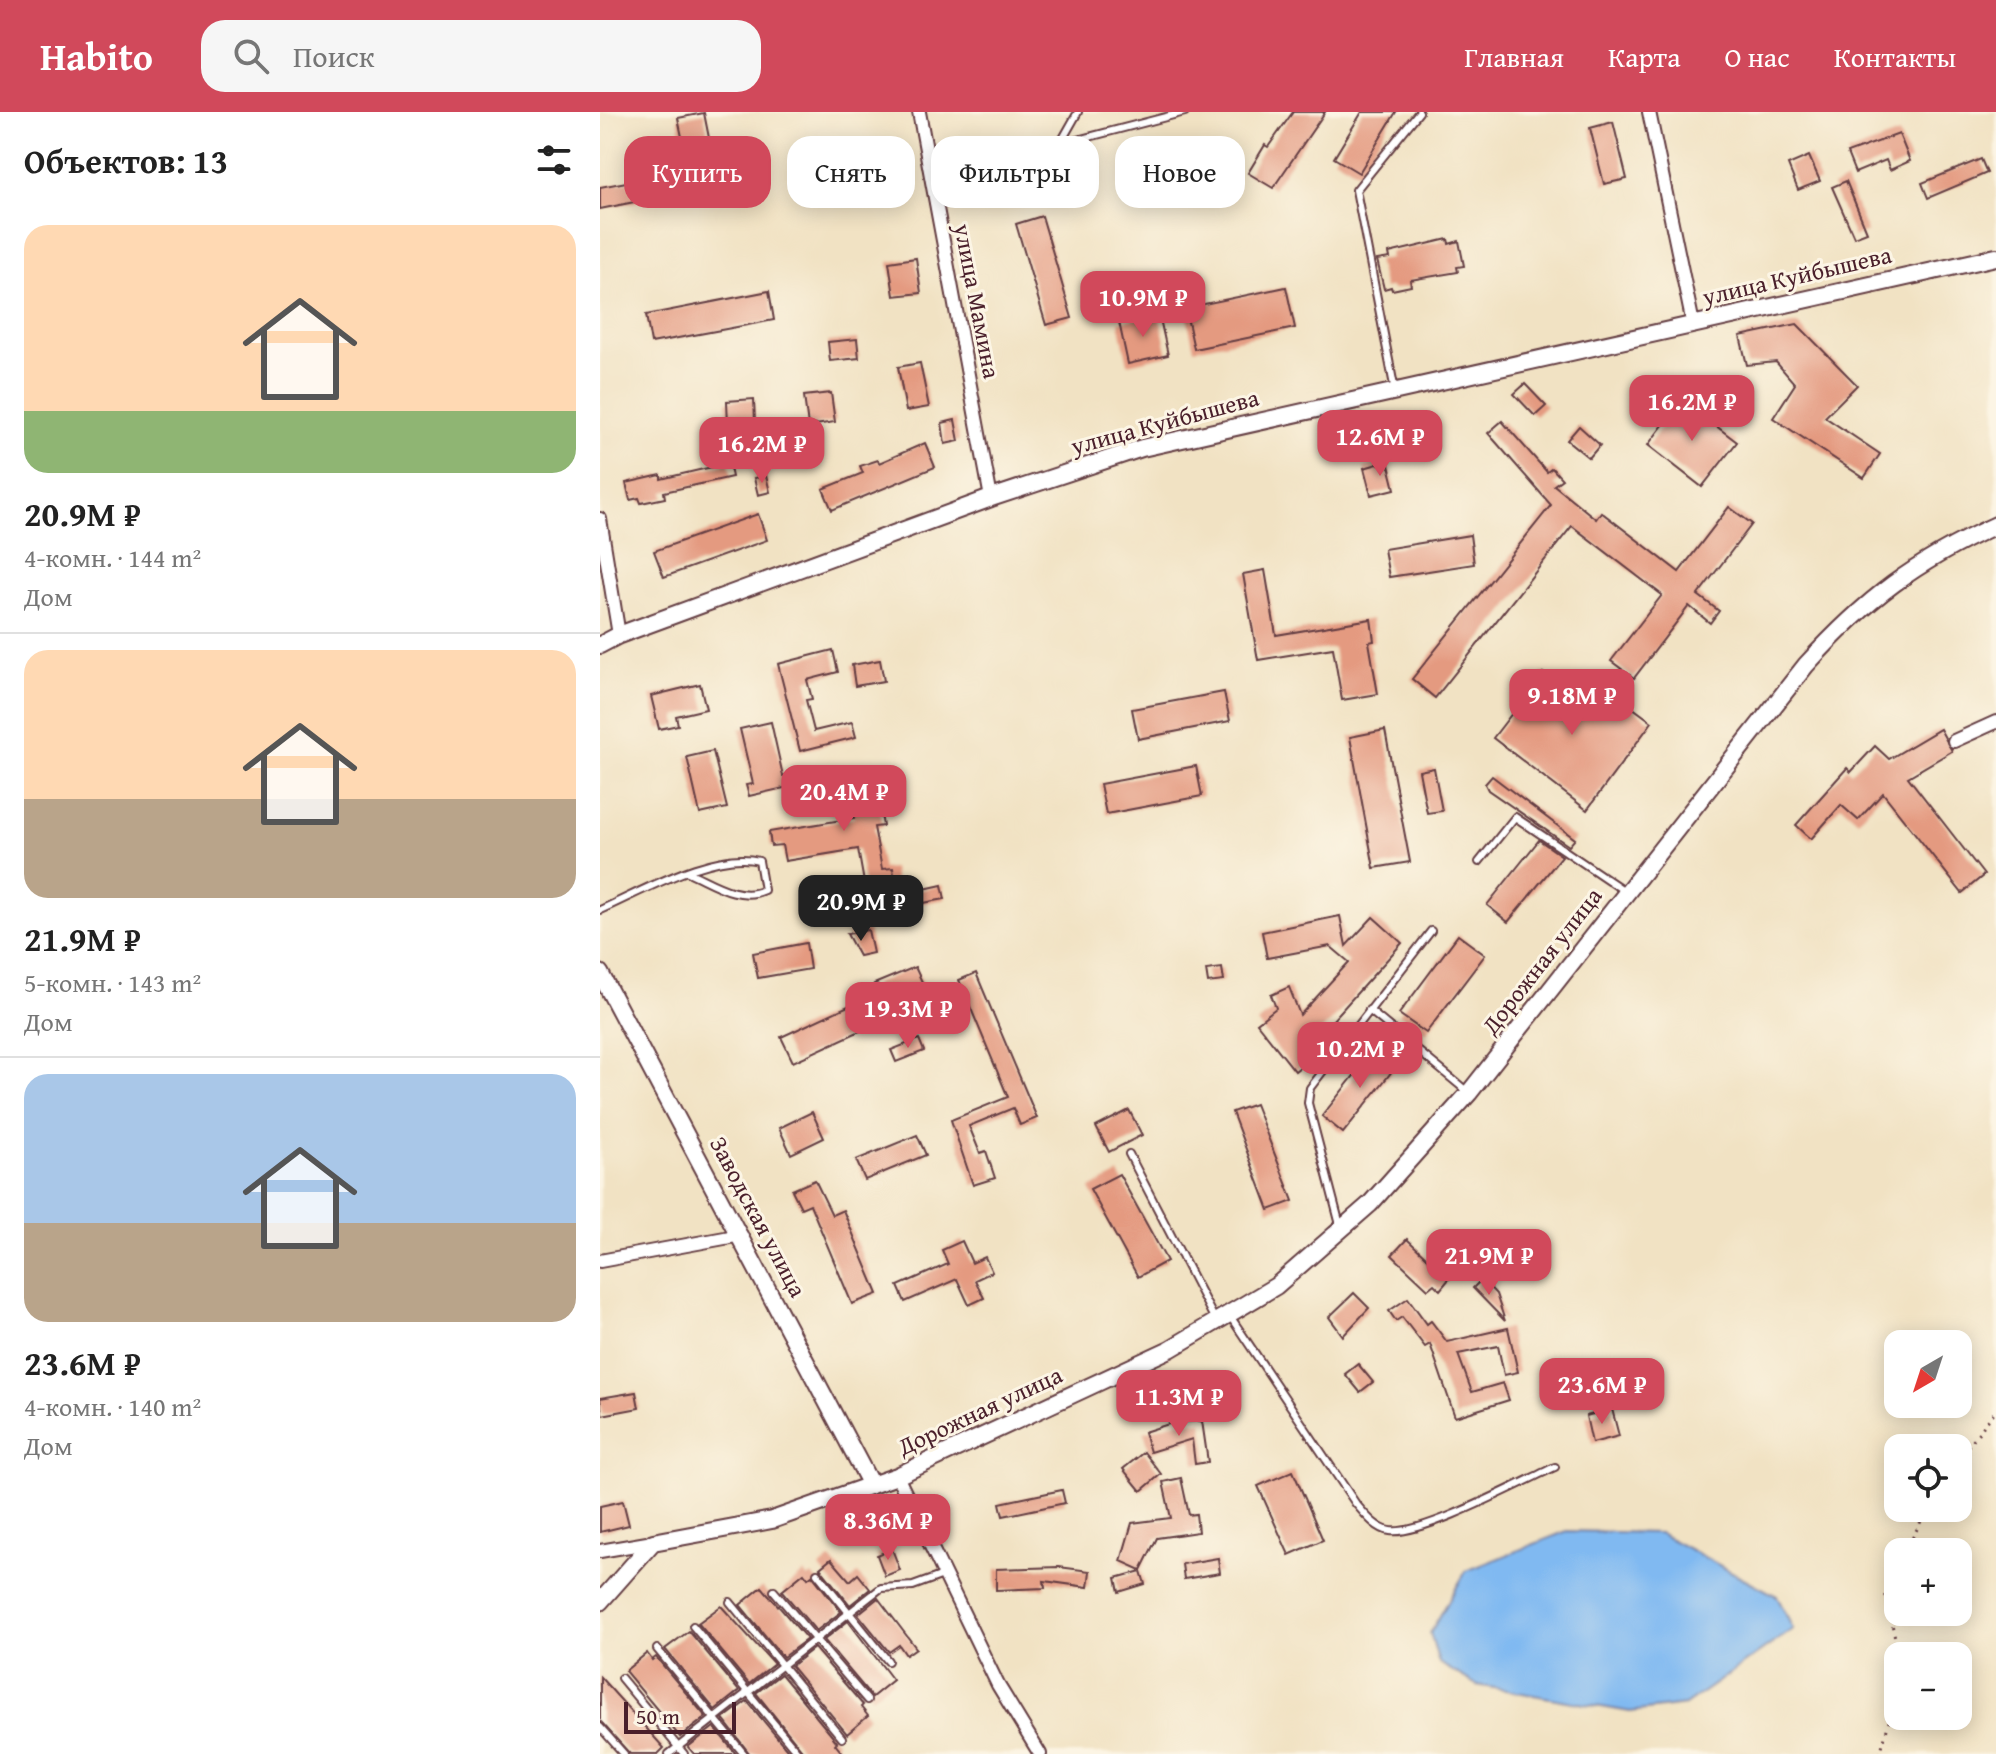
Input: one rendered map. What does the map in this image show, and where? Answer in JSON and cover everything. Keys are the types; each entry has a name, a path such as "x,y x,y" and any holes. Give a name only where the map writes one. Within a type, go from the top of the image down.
{"street":[{"name":"улица Мамина","path":"919,112 931,176"},
{"path":"1649,112 1693,324"},
{"name":"улица Мамина","path":"937,208 991,498"},
{"name":"улица Куйбышева","path":"600,645 619,635 991,498 1142,448 1996,257"},
{"path":"600,519 619,635"},
{"name":"Дорожная улица","path":"653,1542 772,1520 897,1476 976,1442 1224,1319 1276,1286 1342,1231 1469,1093 1626,892 1839,629 1874,596 1912,568 1996,525"},
{"path":"1954,741 1996,722"},
{"name":"Заводская улица","path":"600,973 871,1485"},
{"path":"600,1261 741,1235"},
{"path":"897,1476 998,1685 1040,1754"},
{"path":"600,1551 653,1542"},
{"path":"600,1602 653,1542"}],"lane":[{"path":"1064,136 1078,112"},
{"path":"1086,136 1185,112"},
{"path":"1395,391 1356,190 1419,112"},
{"path":"1479,862 1515,817 1626,892"},
{"path":"600,910 688,872 731,859 759,861 764,890 752,896 730,891 688,872"},
{"path":"1342,1231 1307,1097 1310,1088 1431,931"},
{"path":"1369,1010 1469,1093"},
{"path":"1129,1154 1224,1319 1356,1504 1376,1526 1390,1531 1435,1521 1555,1467"},
{"path":"817,1573 888,1661"},
{"path":"669,1754 881,1588 913,1586 946,1574"},
{"path":"774,1591 867,1700"},
{"path":"730,1602 842,1738"},
{"path":"693,1626 799,1754"},
{"path":"657,1649 744,1754"},
{"path":"621,1678 684,1754"},
{"path":"600,1727 624,1754"}],"path":[{"path":"1972,1441 1996,1410"},
{"path":"1880,1754 1887,1730"}],"water":[{"path":"1567,1531 1659,1533 1777,1596 1793,1629 1685,1705 1630,1712 1477,1685 1439,1663 1430,1633 1466,1571"}],"building":[{"path":"1293,112 1325,112 1273,188 1248,173 1265,145 1268,147"},
{"path":"1362,112 1396,112 1359,173 1334,158"},
{"path":"704,113 709,136 682,136 678,118"},
{"path":"1613,122 1627,179 1604,184 1590,128"},
{"path":"1899,134 1910,161 1890,170 1886,160 1855,173 1847,153"},
{"path":"1809,156 1820,181 1798,190 1788,165"},
{"path":"1981,159 1987,173 1928,198 1922,183"},
{"path":"1846,181 1867,232 1854,237 1832,187"},
{"path":"624,182 624,204 600,209 600,187"},
{"path":"1042,216 1072,318 1046,325 1016,224"},
{"path":"1448,239 1449,244 1459,241 1464,266 1457,267 1458,272 1410,280 1411,286 1384,289 1377,260 1390,258 1389,253"},
{"path":"916,258 921,293 894,296 889,262"},
{"path":"1286,287 1295,328 1194,349 1185,308"},
{"path":"769,291 774,320 651,343 646,315"},
{"path":"1159,314 1168,355 1128,364 1119,322"},
{"path":"1797,324 1857,385 1825,417 1880,454 1864,478 1773,418 1795,384 1776,362 1747,365 1740,336"},
{"path":"857,339 859,358 830,361 828,342"},
{"path":"920,363 929,407 906,411 898,367"},
{"path":"1525,384 1546,406 1535,416 1514,394"},
{"path":"831,393 835,422 808,426 804,396"},
{"path":"754,399 756,444 729,446 727,401"},
{"path":"1682,400 1737,442 1702,487 1648,445"},
{"path":"1391,415 1397,437 1372,444 1366,422"},
{"path":"955,420 959,441 945,444 942,423"},
{"path":"1502,421 1547,472 1552,468 1562,479 1554,485 1596,519 1601,512 1679,572 1729,507 1752,524 1698,595 1719,611 1710,623 1689,606 1634,678 1611,661 1662,595 1572,526 1435,698 1412,679 1551,505 1488,433"},
{"path":"1579,426 1600,445 1589,458 1567,440"},
{"path":"925,443 935,467 832,510 823,489 863,473 860,466 878,460 879,463"},
{"path":"1388,461 1395,489 1371,495 1364,468"},
{"path":"729,463 732,477 664,492 665,498 641,503 639,498 630,500 626,483 661,475 661,479"},
{"path":"766,476 770,492 758,495 754,478"},
{"path":"758,514 767,540 664,577 654,551"},
{"path":"1470,535 1474,564 1389,577 1384,549"},
{"path":"1265,570 1276,635 1371,619 1374,641 1369,642 1378,694 1342,700 1333,648 1258,660 1243,574"},
{"path":"833,650 838,672 807,680 812,699 806,700 814,731 852,722 856,737 800,751 778,664"},
{"path":"880,660 884,681 855,686 852,665"},
{"path":"1543,673 1571,694 1582,681 1623,713 1629,705 1652,722 1587,810 1493,738"},
{"path":"700,684 706,709 676,716 678,725 659,729 651,696"},
{"path":"1224,692 1230,721 1138,739 1132,709"},
{"path":"771,722 783,776 791,774 793,786 749,796 746,785 753,784 740,729"},
{"path":"1940,729 1952,751 1908,777 1984,875 1962,893 1883,793 1858,820 1841,805 1811,839 1796,825 1847,768 1851,772 1875,746 1889,759"},
{"path":"1385,730 1410,862 1374,868 1350,737"},
{"path":"713,751 727,808 700,814 687,757"},
{"path":"1196,766 1202,796 1106,814 1100,784"},
{"path":"1434,768 1442,811 1427,813 1419,771"},
{"path":"874,770 883,826 874,827 882,869 893,868 895,882 865,888 858,849 785,861 782,845 771,846 769,832 854,818 846,774"},
{"path":"1492,776 1575,839 1569,846 1488,790 1485,784"},
{"path":"1539,840 1562,856 1508,922 1487,905"},
{"path":"942,885 945,899 918,904 915,891"},
{"path":"1340,916 1346,946 1373,917 1402,943 1332,1021 1307,1043 1316,1054 1295,1071 1257,1023 1276,1008 1271,995 1289,987 1300,1015 1349,962 1330,946 1267,958 1262,932"},
{"path":"868,930 873,953 859,956 847,934"},
{"path":"1458,935 1485,955 1426,1033 1399,1014"},
{"path":"806,943 810,969 758,978 753,953"},
{"path":"915,967 931,1001 892,1018 874,984"},
{"path":"1222,968 1224,981 1208,983 1206,970"},
{"path":"976,973 1037,1118 1020,1125 1013,1108 969,1126 980,1153 986,1151 995,1178 973,1185 951,1120 1008,1097 959,980"},
{"path":"859,1001 871,1026 793,1062 781,1037"},
{"path":"919,1039 924,1051 896,1062 891,1050"},
{"path":"1376,1048 1397,1065 1343,1133 1322,1116"},
{"path":"1255,1104 1293,1201 1269,1210 1232,1112"},
{"path":"1129,1110 1142,1135 1109,1152 1096,1127"},
{"path":"812,1112 824,1138 791,1154 779,1128"},
{"path":"917,1135 926,1155 865,1180 856,1160"},
{"path":"1119,1174 1167,1261 1138,1277 1090,1189"},
{"path":"815,1180 832,1215 843,1210 878,1294 852,1304 810,1204 801,1208 792,1190"},
{"path":"1407,1239 1449,1279 1440,1290 1434,1284 1428,1289 1392,1255"},
{"path":"962,1241 972,1263 985,1257 992,1272 975,1280 984,1298 969,1305 957,1279 905,1302 898,1286 948,1264 942,1250"},
{"path":"1482,1279 1496,1294 1505,1321 1473,1288"},
{"path":"1354,1293 1369,1308 1343,1336 1329,1317"},
{"path":"1408,1298 1427,1324 1431,1321 1447,1342 1508,1328 1518,1372 1504,1375 1498,1346 1458,1354 1472,1392 1503,1383 1509,1400 1455,1417 1430,1344 1425,1347 1402,1317 1396,1321 1389,1311"},
{"path":"1358,1364 1373,1382 1360,1392 1345,1374"},
{"path":"636,1392 639,1408 602,1415 600,1398"},
{"path":"1612,1409 1619,1436 1592,1443 1586,1416"},
{"path":"1202,1421 1208,1462 1195,1464 1192,1439 1150,1452 1144,1432 1175,1422"},
{"path":"1144,1452 1161,1474 1141,1491 1123,1469"},
{"path":"1293,1471 1323,1540 1289,1555 1258,1486"},
{"path":"1181,1478 1189,1515 1196,1514 1198,1532 1157,1538 1141,1570 1121,1561 1132,1523 1171,1518 1163,1482"},
{"path":"1062,1490 1065,1503 1003,1516 1000,1503"},
{"path":"623,1501 629,1525 600,1532 600,1506"},
{"path":"892,1549 900,1570 885,1576 877,1555"},
{"path":"1218,1558 1220,1573 1184,1579 1182,1564"},
{"path":"831,1559 850,1581 858,1574 870,1589 850,1605 820,1568"},
{"path":"1059,1567 1090,1571 1088,1587 1044,1581 1045,1588 996,1590 996,1569"},
{"path":"1141,1571 1145,1584 1119,1592 1116,1578"},
{"path":"804,1573 808,1578 812,1575 841,1612 816,1631 782,1591"},
{"path":"762,1587 807,1639 783,1657 740,1605"},
{"path":"878,1598 916,1648 906,1655 899,1645 889,1652 858,1614"},
{"path":"721,1606 774,1664 749,1684 698,1623"},
{"path":"848,1621 893,1680 872,1697 824,1640"},
{"path":"689,1631 739,1691 715,1710 665,1649"},
{"path":"814,1648 863,1705 861,1707 868,1716 847,1734 791,1666"},
{"path":"647,1653 652,1660 656,1657 706,1717 680,1737 625,1671"},
{"path":"781,1674 837,1742 835,1744 843,1754 805,1754 756,1693"},
{"path":"600,1677 664,1748 658,1754 630,1754 600,1721"},
{"path":"747,1701 791,1754 750,1754 723,1719"},
{"path":"714,1727 736,1754 694,1754 688,1747"}]}
